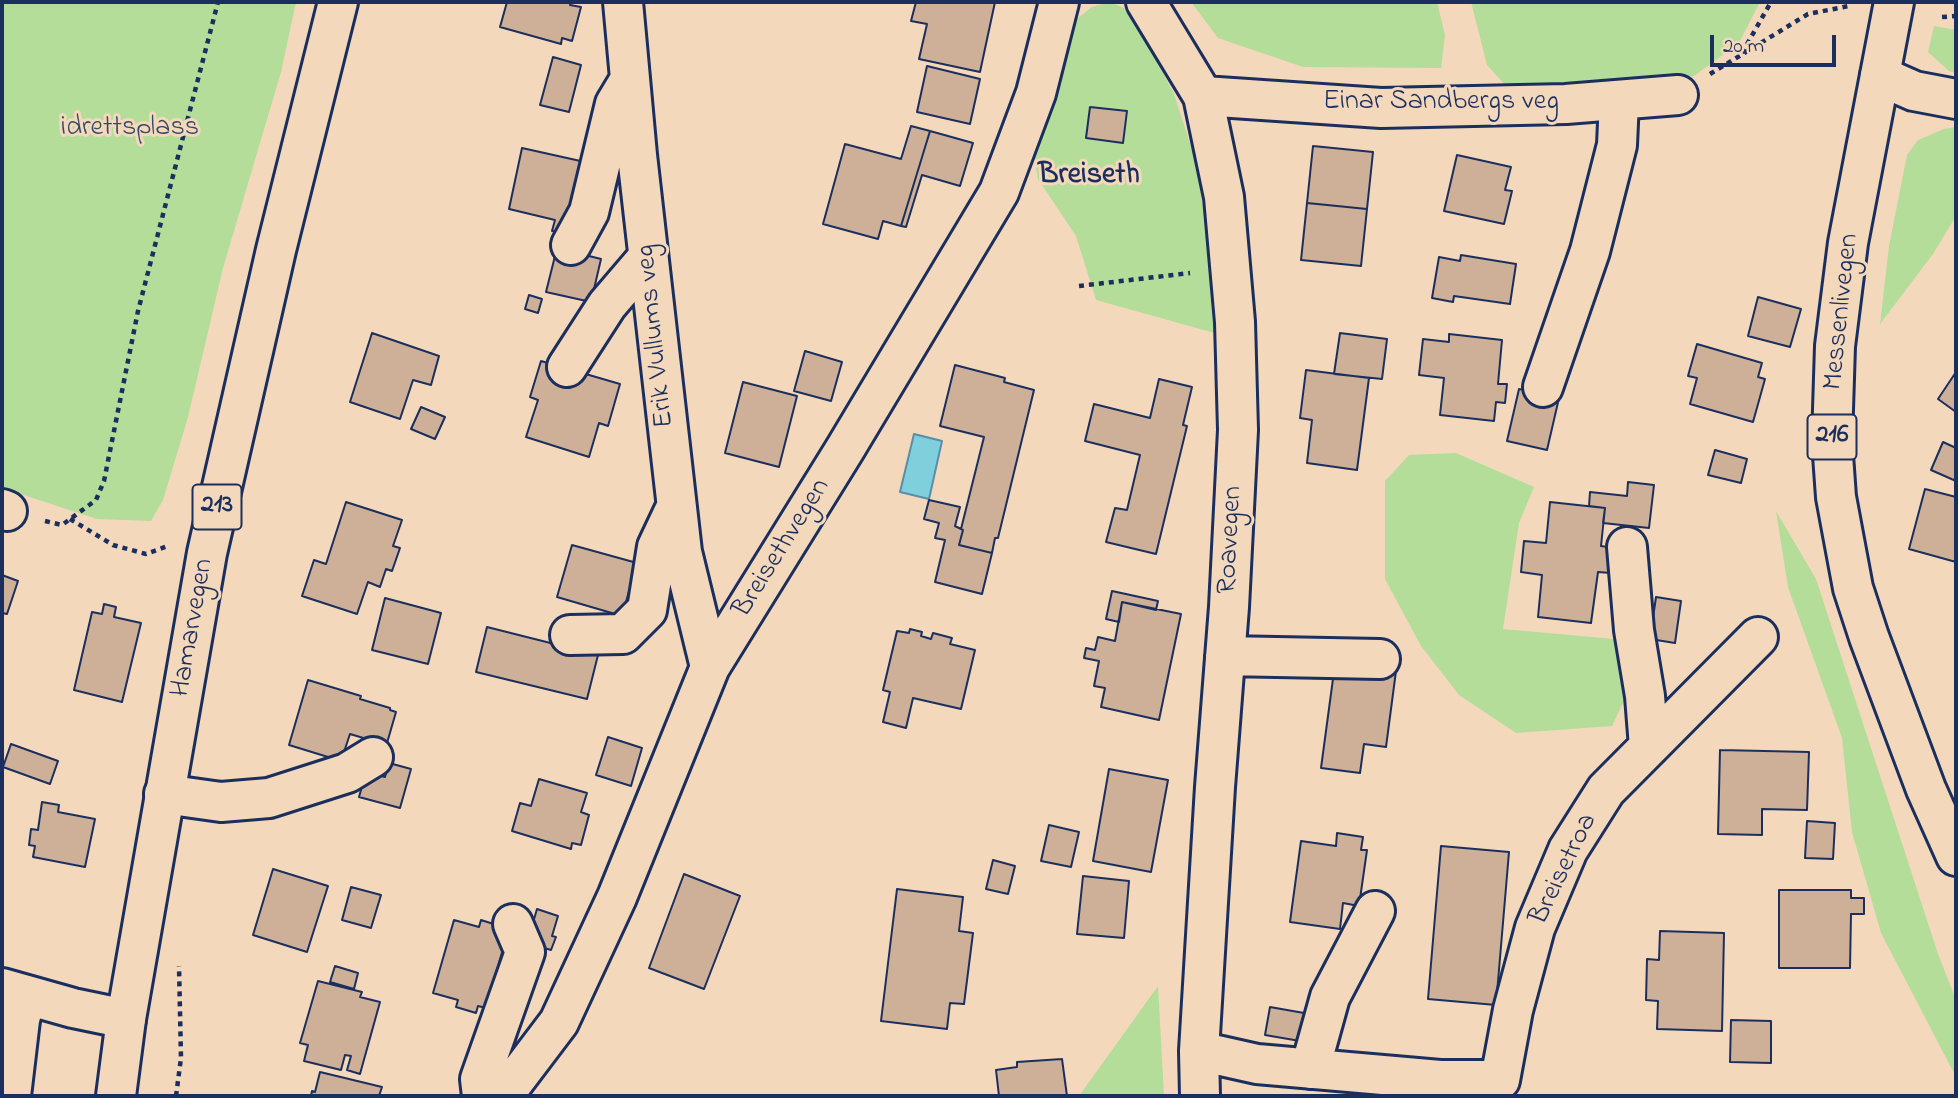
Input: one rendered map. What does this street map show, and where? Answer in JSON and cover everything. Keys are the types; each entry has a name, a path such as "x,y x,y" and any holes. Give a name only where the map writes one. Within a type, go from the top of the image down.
{"street":[{"name":"Hamarvegen","path":"116,1096 126,1019 207,553 273,263 338,2"},
{"name":"Erik Vullums veg","path":"623,2 681,552 710,667"},
{"name":"Breisethvegen","path":"503,1096 558,1022 617,897 710,667 838,461 999,192 1035,93 1059,2"},
{"name":"Roavegen","path":"1146,2 1203,96 1224,197 1235,322 1238,430 1199,1051 1200,1096"},
{"name":"Messenlivegen","path":"1894,2 1849,243 1835,346 1832,441 1836,497 1853,587 1869,637 1926,789 1956,856"},
{"path":"1880,76 1914,91 1956,99"},
{"path":"570,246 589,212 615,104 630,80"},
{"name":"Einar Sandbergs veg","path":"1203,96 1381,108 1566,104 1678,95"},
{"path":"1543,387 1590,251 1617,145 1619,100"},
{"path":"567,367 607,306 648,257"},
{"path":"570,635 623,634 647,610 657,547 677,506"},
{"path":"1627,547 1634,630 1645,696 1649,747"},
{"name":"Breisetroa","path":"1199,1051 1257,1064 1504,1088 1513,1010 1535,928 1568,850 1606,790 1758,637"},
{"path":"1225,656 1380,659"},
{"path":"164,794 221,802 269,797 347,773 373,757"},
{"path":"1310,1069 1330,997 1376,911"},
{"path":"482,1096 480,1079 525,952 513,924"},
{"path":"11,1096 20,1020 14,992 126,1019"}],"path":[{"path":"4,510 62,525 96,500 104,481 138,312 219,2"},
{"path":"1741,54 1770,2"},
{"path":"1678,95 1808,14 1849,6"},
{"path":"1942,17 1956,16"},
{"path":"1079,286 1230,268"},
{"path":"70,519 113,545 146,554 167,546 207,553"},
{"path":"176,1096 181,1058 180,954"}],"green space":[{"name":"idrettsplass","path":"2,2 296,2 281,72 223,268 188,417 163,500 151,521 97,519 2,488"},
{"path":"1109,2 1124,8 1136,21 1174,94 1193,153 1208,234 1218,334 1096,300 1076,236 1038,179 1034,155 1078,18 1092,7"},
{"path":"1191,2 1437,2 1445,35 1441,68 1303,67 1218,38"},
{"path":"1471,2 1760,2 1739,43 1694,76 1631,88 1507,87 1487,65"},
{"path":"1934,26 1956,30 1956,73 1949,71 1928,52"},
{"path":"1956,127 1956,216 1933,254 1880,324 1889,246 1907,155 1918,140"},
{"path":"1456,453 1534,487 1519,523 1503,629 1614,639 1624,701 1612,726 1516,733 1459,695 1421,646 1385,579 1385,481 1409,455"},
{"path":"1776,511 1816,579 1938,954 1956,1000 1956,1077 1881,933 1852,832 1842,738 1788,587"},
{"path":"1158,986 1164,1096 1079,1096"}],"water":[{"path":"914,434 942,441 929,499 900,492"}],"building":[{"path":"507,2 571,2 570,5 581,7 572,41 562,38 561,44 500,27"},
{"path":"916,2 995,2 980,72 919,59 927,24 911,21"},
{"path":"553,57 581,65 569,112 540,105"},
{"path":"927,66 980,79 970,124 917,112"},
{"path":"1090,107 1127,111 1123,143 1086,138"},
{"path":"911,126 930,131 901,226 883,221 878,239 823,224 845,144 901,159"},
{"path":"930,131 973,143 960,186 922,175 906,227 901,226"},
{"path":"1313,146 1373,152 1367,209 1307,203"},
{"path":"522,148 585,162 567,234 552,231 555,220 509,209"},
{"path":"1457,155 1511,167 1505,190 1512,191 1504,224 1444,211"},
{"path":"1307,203 1367,209 1361,266 1301,260"},
{"path":"557,248 601,259 591,302 546,292"},
{"path":"1461,255 1516,264 1510,304 1454,296 1453,302 1432,298 1439,257 1460,261"},
{"path":"529,295 542,299 538,313 525,309"},
{"path":"1758,297 1801,309 1790,347 1748,336"},
{"path":"372,333 439,356 431,385 413,380 400,419 350,402"},
{"path":"1340,333 1387,339 1382,379 1334,374"},
{"path":"1449,334 1502,340 1498,384 1507,384 1505,403 1496,402 1494,421 1440,415 1444,378 1419,375 1423,339 1449,342"},
{"path":"1697,344 1762,363 1758,377 1765,379 1753,422 1690,404 1697,378 1688,376"},
{"path":"805,351 842,362 831,401 794,391"},
{"path":"541,361 620,384 608,426 599,423 589,457 526,437 538,400 530,397"},
{"path":"955,365 1005,378 1004,382 1034,390 992,553 959,545 984,437 940,426"},
{"path":"1306,370 1369,378 1357,470 1307,463 1312,420 1300,418"},
{"path":"1956,372 1956,412 1938,399"},
{"path":"1159,379 1192,387 1183,425 1187,426 1156,554 1106,542 1115,508 1127,510 1140,455 1085,441 1094,404 1150,418"},
{"path":"743,382 797,396 779,467 725,453"},
{"path":"1519,389 1559,398 1547,450 1507,441"},
{"path":"421,407 445,417 435,439 411,429"},
{"path":"1943,442 1956,448 1956,481 1931,470"},
{"path":"1715,450 1747,459 1741,483 1708,475"},
{"path":"1628,482 1654,485 1649,528 1603,523 1605,508 1589,506 1590,492 1627,496"},
{"path":"1925,489 1956,497 1956,562 1909,549"},
{"path":"929,500 960,507 955,526 963,530 959,545 992,553 982,594 935,582 945,540 935,538 939,523 924,519"},
{"path":"346,502 402,520 393,546 400,548 392,571 386,569 380,587 368,582 357,614 302,596 314,560 326,564"},
{"path":"1550,502 1605,508 1601,546 1614,548 1611,573 1598,572 1591,623 1538,617 1542,575 1521,572 1524,541 1546,543"},
{"path":"572,545 637,563 622,616 557,597"},
{"path":"2,575 18,581 7,614 2,613"},
{"path":"1112,591 1158,601 1156,610 1122,602 1119,622 1106,619"},
{"path":"1656,597 1681,601 1675,643 1650,639"},
{"path":"385,598 441,613 428,664 372,650"},
{"path":"1122,602 1181,614 1159,720 1101,707 1105,688 1094,686 1099,661 1084,658 1086,648 1095,650 1098,637 1115,641"},
{"path":"104,604 116,607 114,617 141,623 122,702 74,690 92,612 102,614"},
{"path":"487,627 598,655 587,699 476,672"},
{"path":"910,629 922,632 921,636 931,639 933,633 952,638 950,644 975,650 961,709 913,698 906,728 883,722 890,692 883,690 897,631 909,633"},
{"path":"1335,664 1396,671 1386,747 1364,744 1360,773 1321,768"},
{"path":"308,680 361,696 360,699 396,712 387,743 350,734 341,761 289,745"},
{"path":"608,737 642,748 631,786 596,775"},
{"path":"11,744 58,761 50,784 3,767"},
{"path":"1720,750 1809,752 1807,810 1762,809 1762,835 1718,834"},
{"path":"389,763 411,769 400,808 359,797 366,772 385,777"},
{"path":"1109,769 1168,780 1151,872 1093,861"},
{"path":"539,779 587,793 581,812 589,815 581,845 572,843 571,849 512,831 520,803 531,806"},
{"path":"42,802 59,805 58,812 95,819 85,867 33,857 35,846 29,845 31,829 38,830"},
{"path":"1807,821 1835,823 1833,859 1805,858"},
{"path":"1049,825 1079,832 1071,867 1041,861"},
{"path":"1337,833 1363,837 1361,850 1367,850 1359,906 1343,903 1340,929 1290,922 1301,841 1336,846"},
{"path":"1441,846 1509,852 1496,1005 1428,999"},
{"path":"993,860 1015,866 1008,894 986,889"},
{"path":"273,869 328,886 307,952 253,935"},
{"path":"684,874 740,896 704,989 649,968"},
{"path":"1083,876 1129,881 1124,938 1077,934"},
{"path":"351,887 381,895 371,928 342,920"},
{"path":"897,889 963,897 959,931 973,933 964,1004 950,1003 947,1029 881,1021"},
{"path":"1779,890 1851,890 1851,898 1864,898 1864,914 1851,914 1850,968 1779,968"},
{"path":"537,909 558,916 552,936 556,937 551,950 527,943"},
{"path":"454,920 479,927 481,920 500,926 507,935 486,1008 478,1006 476,1013 456,1007 458,1000 433,993"},
{"path":"1660,931 1724,933 1722,1031 1657,1029 1658,1001 1646,1000 1647,959 1659,960"},
{"path":"335,966 358,973 354,989 330,982"},
{"path":"318,981 362,992 360,997 380,1002 360,1074 347,1070 351,1056 345,1055 341,1070 304,1061 308,1045 300,1043"},
{"path":"1270,1007 1304,1013 1300,1041 1265,1035"},
{"path":"1731,1020 1771,1021 1771,1063 1730,1062"},
{"path":"1062,1059 1067,1096 999,1096 996,1070 1017,1067 1017,1062"},
{"path":"320,1072 382,1087 379,1096 311,1096 312,1091 315,1092"}],"district":[{"name":"Breiseth","path":"1089,177"}]}
